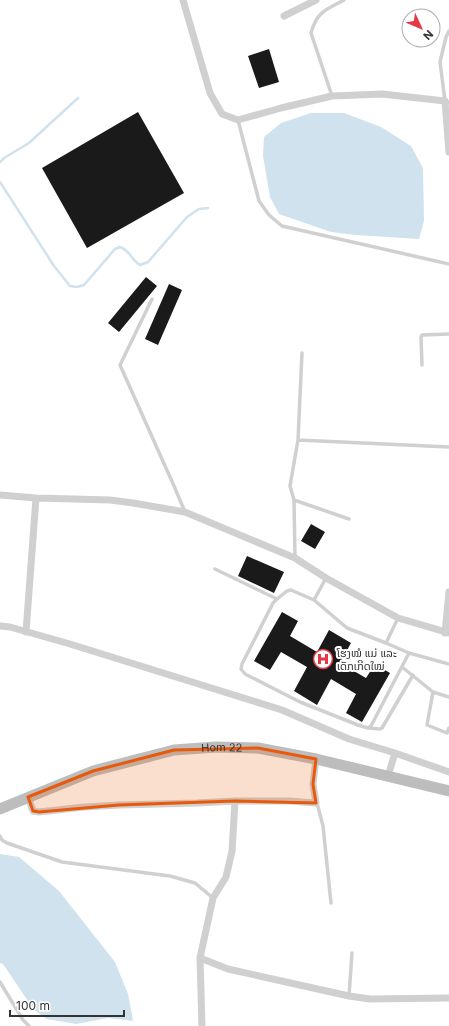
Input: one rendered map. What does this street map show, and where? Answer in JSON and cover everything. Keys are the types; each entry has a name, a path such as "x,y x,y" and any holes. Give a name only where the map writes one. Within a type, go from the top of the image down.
{"street":[{"path":"183,0 210,93 222,114 238,120 332,96 382,94 447,102 449,152"},
{"path":"284,16 316,0"},
{"path":"0,495 36,498 110,500 185,512 295,558 326,578 398,618 447,633 449,592"},
{"path":"26,632 36,498"},
{"path":"0,626 10,627 70,644 282,710 349,739 395,752 449,772"},
{"name":"Hom 22","path":"0,809 93,771 174,750 216,747 258,748 316,759 449,791"},
{"path":"388,776 395,752"},
{"path":"28,797 33,811 38,812 119,805 234,801 289,801 316,803 313,784 316,759"},
{"path":"202,1026 200,958 213,898 226,877 232,851 234,801"},
{"path":"200,958 228,969 348,996 370,999 449,998"}],"lane":[{"path":"332,96 311,33 314,23 320,13 344,0"},
{"path":"447,102 440,62 446,37 449,31"},
{"path":"238,120 259,202 269,215 282,226 449,264"},
{"path":"152,299 120,365 185,512"},
{"path":"422,365 421,336 449,334"},
{"path":"295,558 294,500 290,486 298,440 302,353"},
{"path":"298,440 449,447"},
{"path":"294,500 349,519"},
{"path":"215,570 277,599"},
{"path":"314,600 326,578"},
{"path":"412,675 382,728 380,729 358,725 300,702 245,674 241,669 242,664 277,599 287,591 291,590 314,600 346,628 409,653 449,664"},
{"path":"386,643 398,618"},
{"path":"368,728 371,726 409,653"},
{"path":"402,667 432,692 449,697"},
{"path":"432,692 427,725 447,733 449,728"},
{"path":"316,803 323,826 331,902"},
{"path":"0,836 2,840 7,843 62,862 170,876 195,883 213,898"},
{"path":"348,996 352,953"},
{"path":"0,982 23,1020 29,1026"}],"highlighted area":[{"path":"258,748 316,759 313,784 316,803 235,801 119,805 39,812 33,811 28,797 93,771 174,750"}],"water":[{"path":"311,113 344,113 381,127 411,146 423,168 424,221 419,239 331,232 279,214 270,197 263,156 264,137 281,123"},
{"path":"0,854 19,857 59,891 115,962 128,994 133,1021 108,1018 76,1024 47,1019 34,1010 3,964 0,963"}],"building":[{"path":"269,49 279,82 259,88 248,56"},
{"path":"138,112 184,193 87,248 42,168"},
{"path":"146,277 157,286 119,332 108,323"},
{"path":"169,284 182,290 158,345 145,339"},
{"path":"311,524 325,532 315,549 301,541"},
{"path":"247,556 284,572 274,593 238,576"},
{"path":"282,612 298,621 290,636 317,652 329,630 351,643 340,663 366,678 375,664 390,673 362,722 346,713 356,694 331,679 317,705 294,691 307,667 281,652 270,670 254,661"}],"waterway":[{"path":"0,162 29,143 78,98"},
{"path":"0,182 54,266 70,286 77,287 84,285 115,249 120,247 126,250 140,265 148,262 187,217 199,209 208,208"}],"place":[{"name":"ໂຮງໝໍ ແມ່ ແລະ ເດັກເກີດໃໝ່","path":"323,659"}]}
